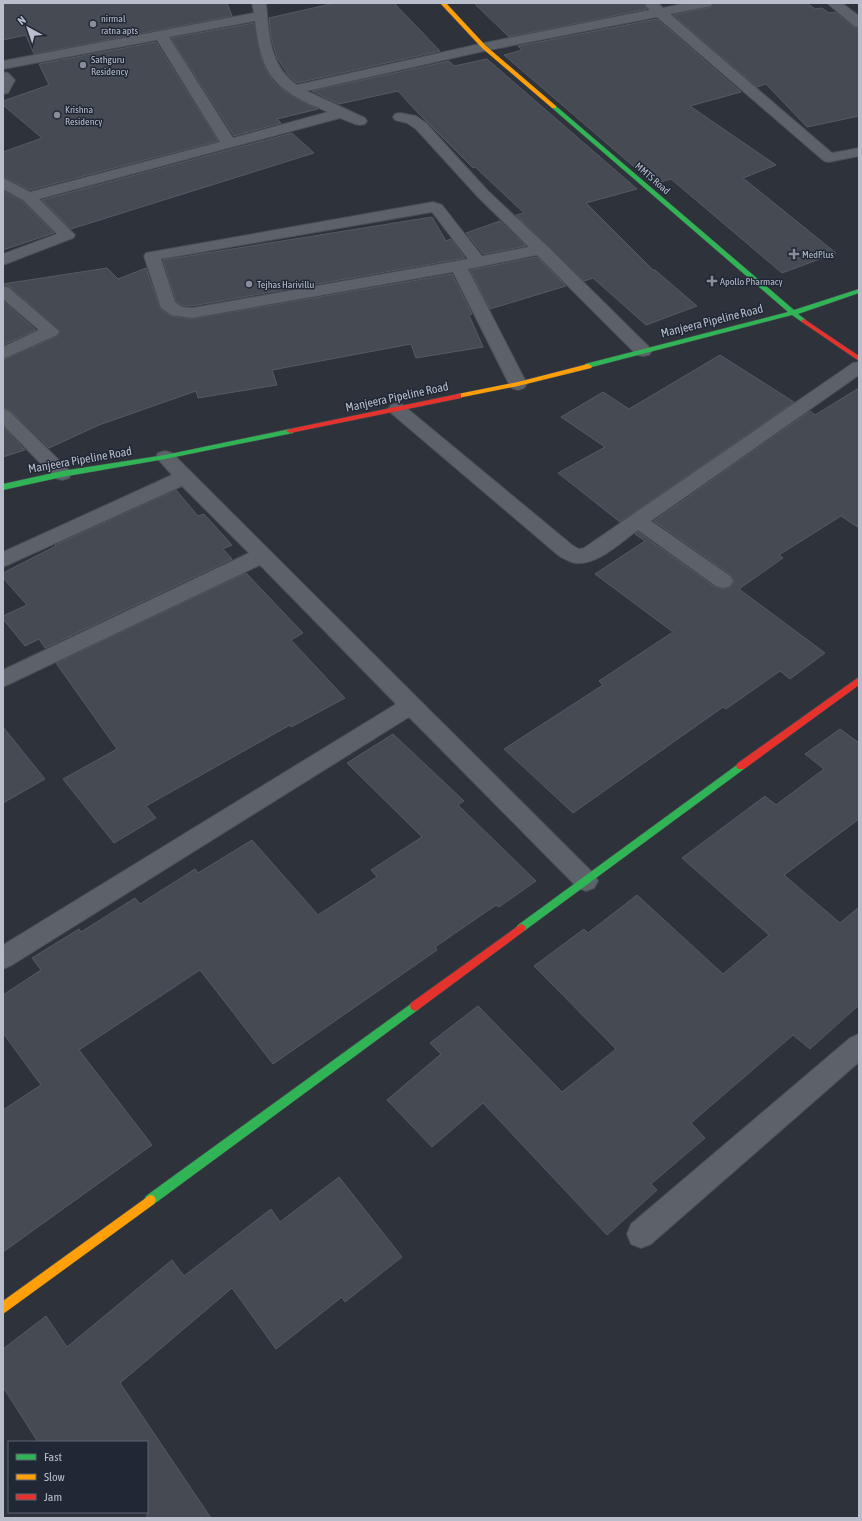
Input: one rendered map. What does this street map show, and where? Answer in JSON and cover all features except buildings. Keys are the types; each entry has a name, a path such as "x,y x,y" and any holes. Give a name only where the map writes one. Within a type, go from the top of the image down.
{"street":[{"name":"MMTS Road","path":"443,3 484,47 793,313 859,359"},
{"path":"649,3 829,158 859,152"},
{"path":"293,90 484,47 706,3"},
{"path":"834,3 859,23"},
{"path":"3,65 161,35 260,10 274,72 293,90 360,121"},
{"path":"161,35 229,144"},
{"path":"3,76 8,80 3,90"},
{"path":"28,196 342,113"},
{"path":"400,117 411,119 421,126 483,194 643,351"},
{"path":"3,183 28,196 67,235 3,260"},
{"path":"478,262 437,208 433,207 152,256 167,304 177,311 192,313 458,266 478,262 540,249"},
{"path":"458,266 518,384"},
{"name":"Manjeera Pipeline Road","path":"3,487 62,474 165,457 518,384 793,313 859,291"},
{"path":"3,292 51,331 3,354"},
{"path":"397,409 565,550 576,556 589,555 859,368"},
{"path":"3,415 62,474"},
{"path":"165,457 586,881"},
{"path":"3,560 185,477"},
{"path":"638,521 723,581"},
{"path":"3,679 263,555"},
{"path":"3,1308 859,680"},
{"path":"3,958 411,705"},
{"path":"641,1234 859,1046"}],"traffic: fast":[{"path":"554,107 804,321"},
{"path":"588,366 793,313 859,291"},
{"path":"3,487 62,474 165,457 290,431"},
{"path":"521,928 741,766"},
{"path":"150,1200 415,1006"}],"traffic: slow":[{"path":"443,3 484,47 554,107"},
{"path":"458,396 518,384 588,366"},
{"path":"3,1308 150,1200"}],"traffic: jam":[{"path":"804,321 859,359"},
{"path":"290,431 458,396"},
{"path":"741,766 859,680"},
{"path":"415,1006 521,928"}],"place":[{"name":"nirmal ratna apts","path":"93,24"},
{"name":"Sathguru Residency","path":"83,65"},
{"name":"Krishna Residency","path":"57,115"},
{"name":"MedPlus","path":"794,254"},
{"name":"Apollo Pharmacy","path":"712,281"},
{"name":"Tejhas Harivillu","path":"249,284"}]}
